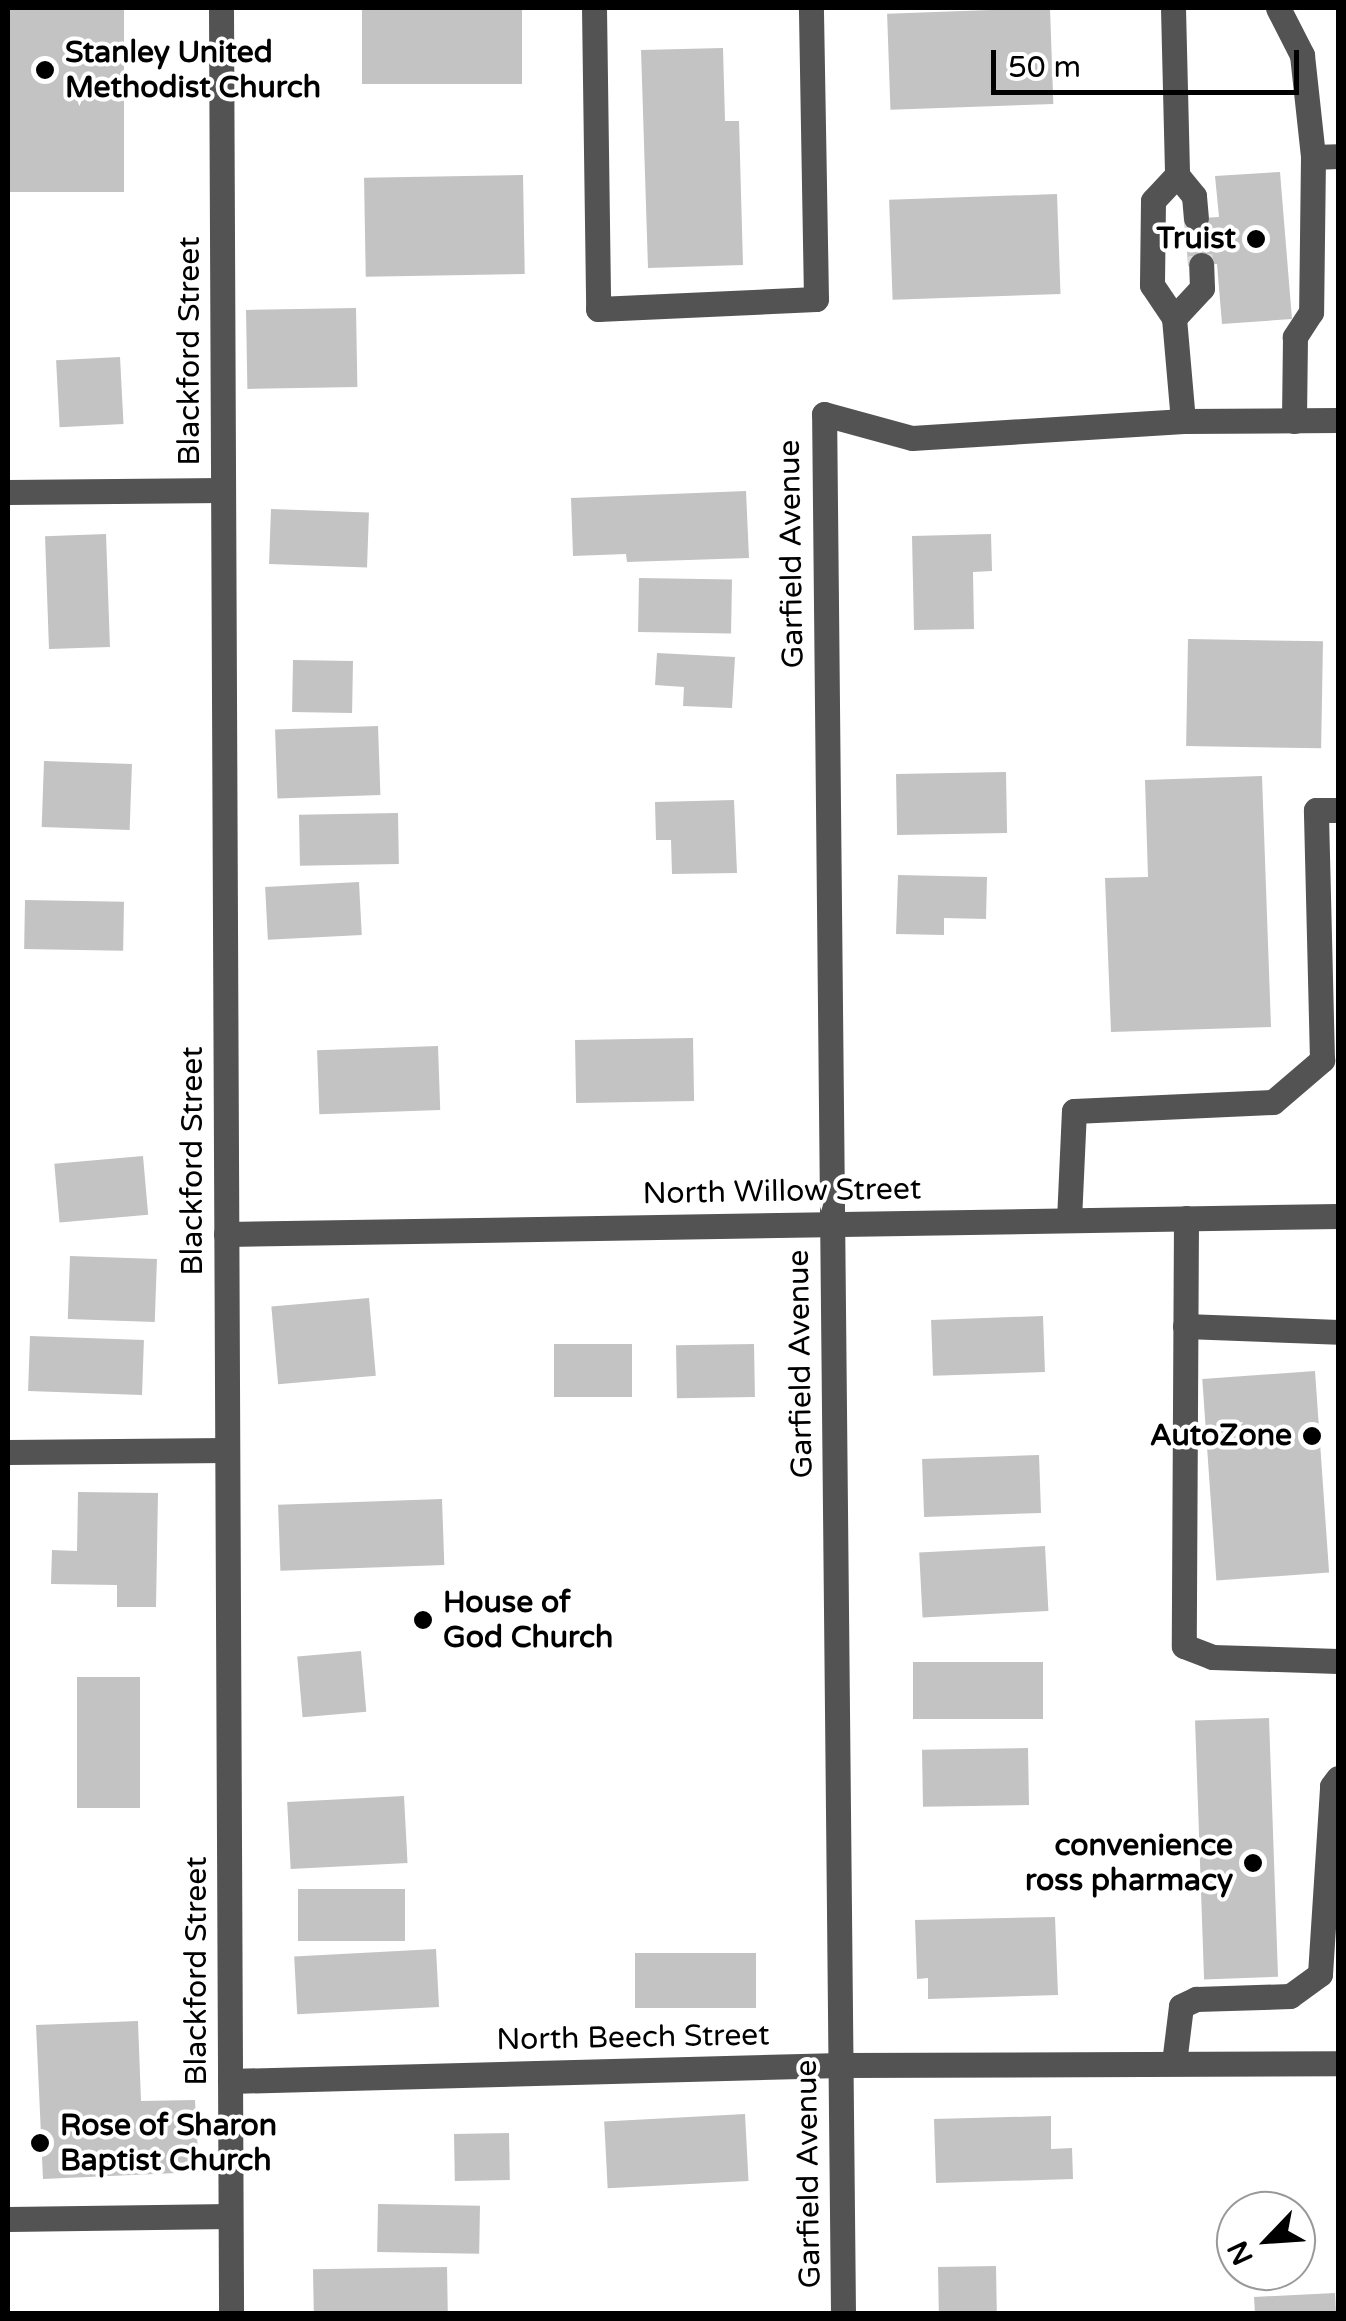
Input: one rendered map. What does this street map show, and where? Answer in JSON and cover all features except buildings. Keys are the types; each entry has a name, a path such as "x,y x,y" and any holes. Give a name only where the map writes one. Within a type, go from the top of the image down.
{"street":[{"name":"Blackford Street","path":"221,8 231,2314"},
{"path":"594,8 598,310 816,299 812,8"},
{"path":"1173,8 1177,176 1194,196 1196,218"},
{"path":"1278,8 1302,55 1326,157 1311,312 1295,336 1294,421"},
{"path":"1177,176 1152,201 1152,285 1174,318 1183,421 1338,420"},
{"path":"1174,318 1202,288 1201,265"},
{"name":"Garfield Avenue","path":"843,2314 824,414 912,438 1183,421"},
{"path":"8,492 223,490"},
{"path":"1069,1220 1074,1111 1273,1102 1322,1060 1316,810 1338,810"},
{"name":"North Willow Street","path":"226,1234 1338,1216"},
{"path":"1186,1218 1184,1646 1212,1658 1338,1661"},
{"path":"1185,1326 1338,1332"},
{"path":"8,1452 227,1450"},
{"path":"1174,2063 1181,2006 1196,1999 1290,1996 1320,1974 1332,1786 1338,1778"},
{"name":"North Beech Street","path":"230,2081 841,2065 1338,2062"},
{"path":"8,2219 230,2216"}],"tunnel":[{"path":"1196,218 1201,265"}],"place":[{"name":"Stanley United Methodist Church","path":"45,70"},
{"name":"Truist","path":"1256,239"},
{"name":"AutoZone","path":"1312,1436"},
{"name":"House of God Church","path":"423,1620"},
{"name":"convenience ross pharmacy","path":"1253,1863"},
{"name":"Rose of Sharon Baptist Church","path":"40,2143"}]}
